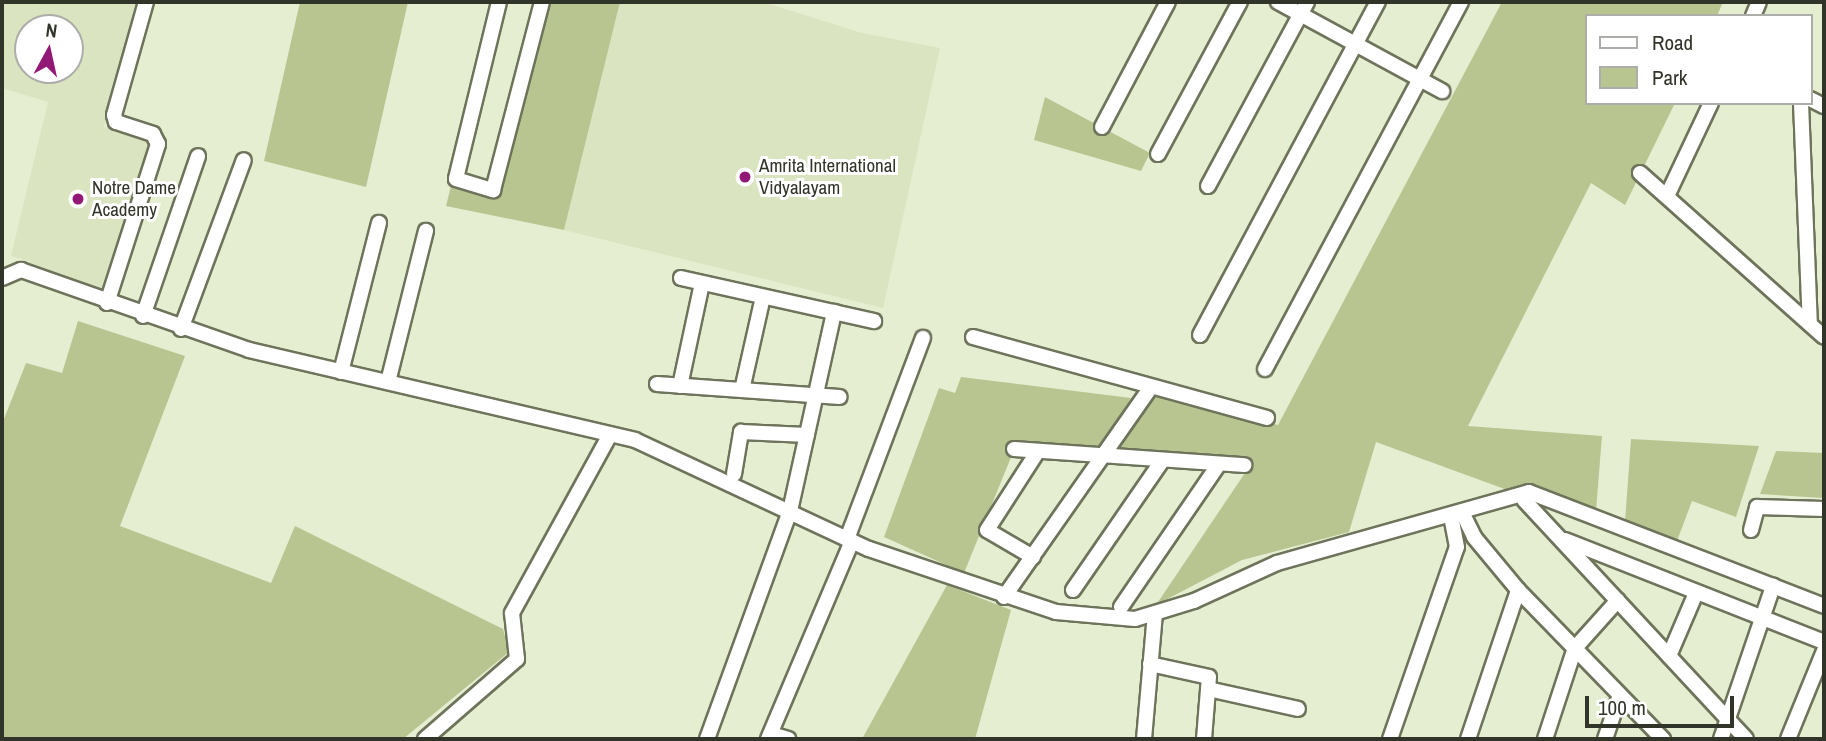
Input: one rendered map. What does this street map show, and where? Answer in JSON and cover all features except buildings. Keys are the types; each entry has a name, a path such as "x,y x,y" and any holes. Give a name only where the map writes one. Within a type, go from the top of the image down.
{"street":[{"path":"107,303 158,144 153,134 116,122 114,115 146,2"},
{"path":"499,2 456,178 494,190 542,2"},
{"path":"1102,127 1168,2"},
{"path":"1158,154 1240,2"},
{"path":"1279,2 1303,8 1355,44 1442,91"},
{"path":"1200,335 1378,2"},
{"path":"1265,369 1461,2"},
{"path":"1208,186 1303,8"},
{"path":"1667,196 1710,105"},
{"path":"1801,105 1810,324"},
{"path":"143,316 198,156"},
{"path":"181,329 244,160"},
{"path":"1640,173 1824,337"},
{"path":"341,372 379,223"},
{"path":"388,382 426,231"},
{"path":"2,278 21,270 181,329 341,372 646,445 849,540 1004,597 1056,612 1135,619 1277,563 1529,492 1824,606"},
{"path":"681,278 874,321"},
{"path":"680,386 702,283"},
{"path":"742,390 763,297"},
{"path":"707,739 790,512 834,313"},
{"path":"973,337 1266,418"},
{"path":"788,739 769,736 849,540 923,338"},
{"path":"657,384 840,397"},
{"path":"1004,597 1151,387"},
{"path":"734,474 741,432 807,435"},
{"path":"425,739 517,659 512,613 610,435"},
{"path":"1014,449 1244,465"},
{"path":"1033,557 987,530 1038,452"},
{"path":"1073,590 1162,461"},
{"path":"1121,607 1219,464"},
{"path":"1524,500 1746,739"},
{"path":"1751,530 1757,507 1824,509"},
{"path":"1457,514 1518,590 1657,736"},
{"path":"1390,739 1457,547 1457,514"},
{"path":"1562,539 1824,642"},
{"path":"1721,739 1773,586"},
{"path":"1468,739 1518,590"},
{"path":"1669,656 1696,593"},
{"path":"1545,739 1575,648 1618,600"},
{"path":"1144,739 1155,613"},
{"path":"1788,739 1824,651"},
{"path":"1150,664 1209,677 1204,739"},
{"path":"1208,689 1298,709"},
{"path":"1605,739 1620,695"}],"shaded area":[{"name":"Notre Dame Academy","path":"2,2 143,2 104,127 150,142 100,294 33,271 29,261 11,256 48,102 2,88"},
{"name":"Amrita International Vidyalayam","path":"620,2 763,2 862,33 940,48 883,308 564,230"}],"green space":[{"path":"300,2 408,2 366,187 264,161"},
{"path":"546,2 620,2 564,230 446,206 451,186 498,196"},
{"path":"1502,2 1723,2 1718,14 1584,14 1584,105 1674,105 1625,205 1591,183 1468,426 1602,436 1596,511 1527,484 1510,491 1376,442 1349,532 1242,560 1156,605 1253,461 1114,452 1156,394 1278,425"},
{"path":"1045,97 1150,153 1141,171 1034,140"},
{"path":"78,321 185,356 120,526 271,583 295,526 503,629 509,652 403,739 2,739 2,424 26,363 62,373"},
{"path":"961,377 1131,398 1100,452 1016,445 964,573 884,537 939,388 955,393"},
{"path":"1631,439 1759,446 1736,517 1692,501 1677,541 1625,522"},
{"path":"1776,451 1824,453 1824,498 1760,494"},
{"path":"947,585 1011,610 975,739 862,739"}],"place":[{"name":"Amrita International Vidyalayam","path":"745,177"},
{"name":"Notre Dame Academy","path":"78,199"}]}
